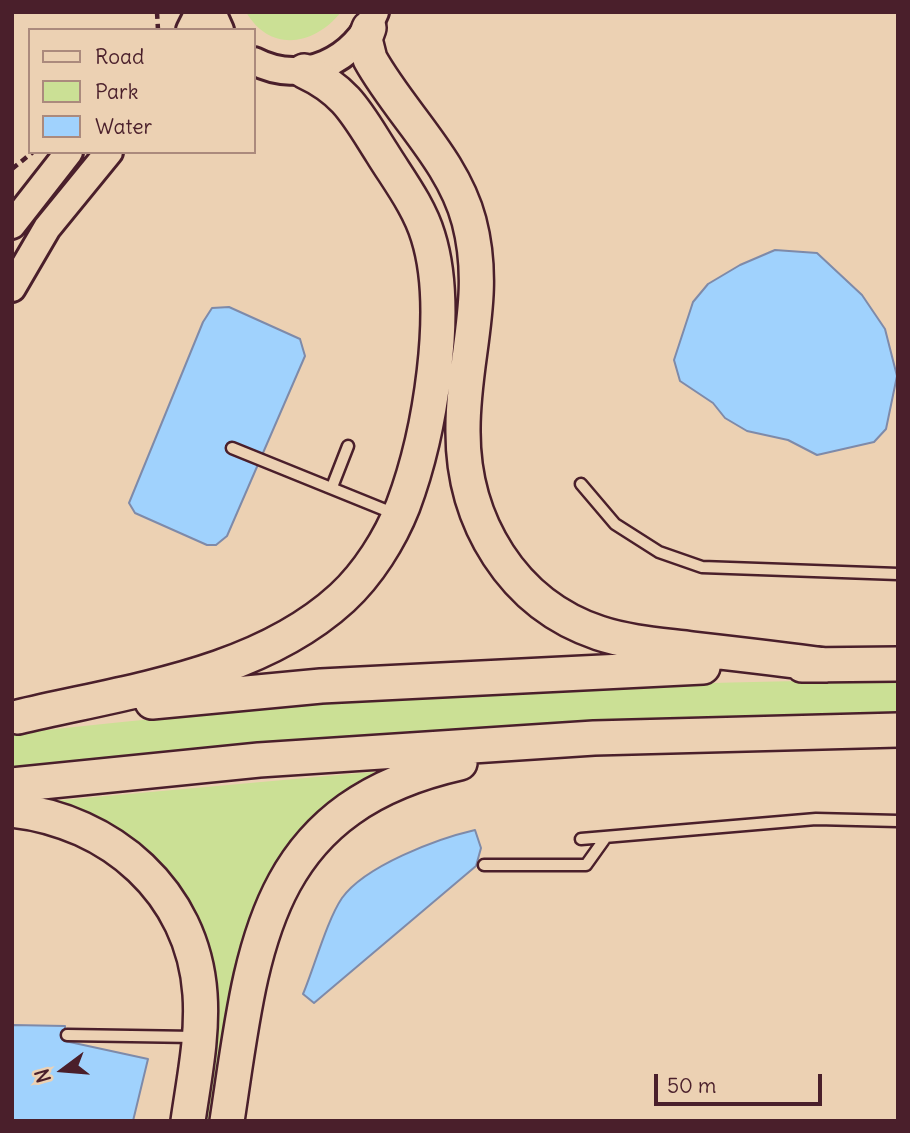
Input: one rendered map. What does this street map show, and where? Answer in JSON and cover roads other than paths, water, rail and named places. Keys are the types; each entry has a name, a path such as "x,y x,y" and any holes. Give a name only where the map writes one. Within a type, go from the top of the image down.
{"highway":[{"path":"372,20 365,39 370,59 448,175 469,219 477,292 473,349 464,404 464,457 472,504 494,551 508,570 539,600 574,623 601,634 647,643 825,665"},
{"path":"15,717 154,685 262,650 318,617 343,596 365,573 398,516 413,471 427,407 439,304 436,268 428,233 415,207 344,95 326,81 304,71"},
{"path":"15,717 347,684 631,669 898,664"},
{"path":"12,785 259,760 594,738 898,730"},
{"path":"226,1121 242,1018 266,919 287,877 310,846 336,818 396,781 482,758 594,738"},
{"path":"12,810 60,819 85,828 123,850 144,867 175,911 192,950 200,994 199,1037 188,1121"}],"main road":[{"path":"191,28 199,12"},
{"path":"212,12 219,28"},
{"path":"256,63 280,70 304,71 341,57 357,44 372,20"},
{"path":"12,226 67,154"},
{"path":"12,288 47,228 107,154"}],"lane":[{"path":"332,487 348,446"},
{"path":"232,448 398,516"},
{"path":"581,484 615,524 659,552 702,567 898,574"},
{"path":"581,839 816,819 898,821"},
{"path":"484,865 586,865 606,837"},
{"path":"67,1035 199,1037"}],"water":[{"path":"775,250 817,253 862,295 885,329 897,376 886,429 874,442 817,455 788,440 747,431 725,418 713,403 680,381 674,360 693,302 708,284 740,265"},
{"path":"229,307 300,339 305,356 227,536 216,545 207,545 135,513 129,503 203,322 212,308"},
{"path":"475,830 481,848 476,866 314,1003 303,994 331,919 342,898 353,886 402,855"},
{"path":"13,1025 65,1026 65,1041 148,1059 133,1121 12,1121"}]}
